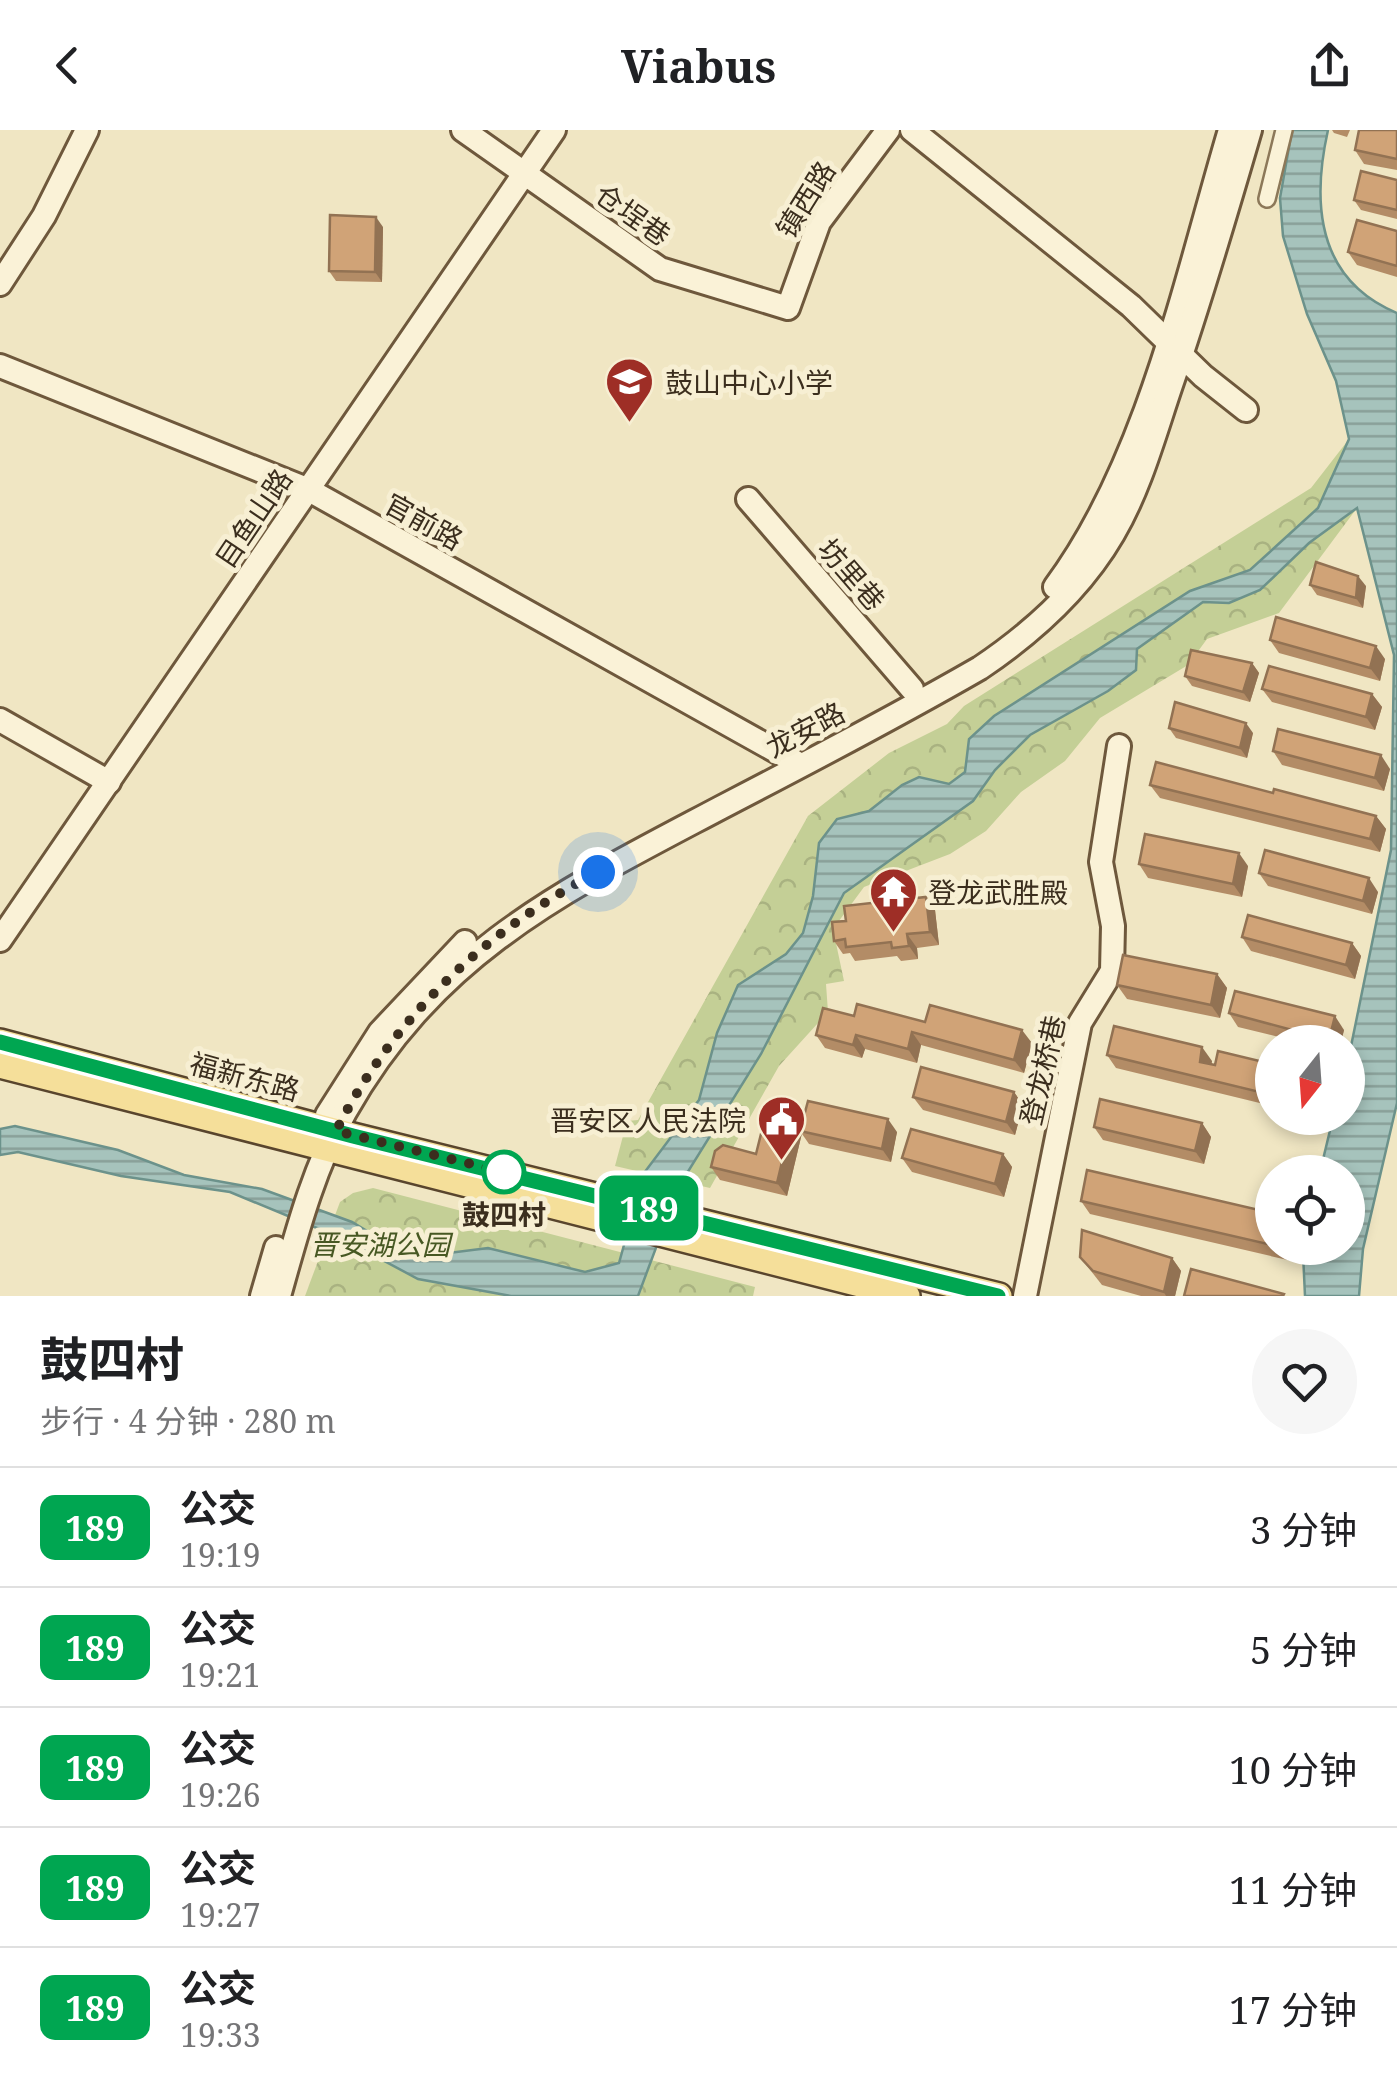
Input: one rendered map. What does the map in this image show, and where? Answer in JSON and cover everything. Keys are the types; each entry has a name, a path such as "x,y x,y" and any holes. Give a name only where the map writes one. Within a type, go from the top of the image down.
{"main road":[{"path":"0,284 44,216 88,130"},
{"name":"仓埕巷","path":"463,130 660,269 788,308"},
{"name":"目鱼山路","path":"0,940 554,130"},
{"name":"镇西路","path":"788,308 800,263 819,222 888,130"},
{"path":"912,130 1176,341"},
{"path":"936,130 1249,403"},
{"name":"龙安路","path":"787,764 980,668 1060,603 1101,552 1125,511 1176,341 1230,130"},
{"name":"龙安路","path":"262,1296 324,1139 386,1051 483,946 568,888 787,764 1017,624 1070,567 1126,458 1176,341 1250,130"},
{"name":"官前路","path":"0,366 305,496 787,764"},
{"name":"官前路","path":"0,381 305,496"},
{"name":"坊里巷","path":"748,498 912,689"},
{"path":"0,720 109,782"},
{"name":"登龙桥巷","path":"1025,1296 1080,1022 1112,971 1112,916 1101,862 1119,746"},
{"name":"福新东路","path":"0,1042 324,1139"},
{"name":"福新东路","path":"0,1065 624,1213 907,1296"},
{"name":"龙安路","path":"279,1296 324,1139"},
{"name":"福新东路","path":"674,1226 998,1296"}],"street":[{"path":"1268,199 1284,130"}],"green space":[{"path":"1349,439 1357,508 1279,613 1207,639 1188,665 1100,718 1065,761 1021,792 986,831 950,854 864,887 833,929 844,981 826,984 828,1012 779,1066 710,1188 615,1166 627,1121 638,1120 808,816 889,753 947,724 964,706 1311,488"},
{"name":"晋安湖公园","path":"373,1188 755,1287 753,1296 305,1296 340,1202 353,1193"}],"water":[{"path":"1292,130 1328,130 1320,186 1326,238 1350,281 1371,299 1397,313 1397,1103 1365,1240 1365,1155 1324,1155 1329,1135 1365,1135 1365,1025 1355,1025 1391,850 1394,655 1357,508 1309,543 1260,590 1229,603 1203,602 1137,649 1136,670 1108,691 1030,735 995,770 973,801 844,893 761,1054 679,1186 638,1296 511,1296 418,1279 341,1238 230,1192 121,1176 18,1152 0,1155 0,1129 15,1126 118,1150 184,1175 262,1189 352,1222 403,1253 433,1255 488,1248 585,1272 619,1263 644,1173 699,1100 717,1033 738,985 786,954 803,933 813,896 819,843 837,819 869,811 919,777 949,784 965,772 969,739 994,716 1190,591 1250,570 1318,508 1349,439 1336,381 1307,314 1283,236 1280,198"},
{"path":"1304,1265 1362,1265 1359,1296 1305,1296"}],"building":[{"path":"1359,130 1397,130 1397,159 1355,150"},
{"path":"1361,171 1397,180 1397,210 1354,200"},
{"path":"330,215 376,217 375,272 329,271"},
{"path":"1357,220 1397,231 1397,266 1348,252"},
{"path":"1316,562 1358,576 1356,598 1310,585"},
{"path":"1276,617 1376,646 1370,668 1270,640"},
{"path":"1191,650 1252,663 1243,692 1185,676"},
{"path":"1269,666 1372,694 1366,717 1262,689"},
{"path":"1175,702 1246,723 1240,748 1169,728"},
{"path":"1278,729 1381,755 1375,778 1273,751"},
{"path":"1156,762 1376,816 1370,839 1150,785"},
{"path":"1145,834 1239,853 1233,884 1139,864"},
{"path":"1265,850 1369,878 1363,901 1259,873"},
{"path":"926,897 930,932 907,934 909,946 892,948 891,942 846,947 845,939 834,941 832,922 846,921 844,906"},
{"path":"1248,915 1352,943 1346,965 1242,937"},
{"path":"1123,955 1217,974 1211,1005 1117,985"},
{"path":"1235,991 1335,1016 1333,1025 1273,1025 1229,1013"},
{"path":"857,1004 925,1022 930,1005 1022,1030 1014,1060 912,1032 908,1049 856,1035 853,1045 816,1035 823,1008 854,1016"},
{"path":"1114,1026 1202,1047 1200,1062 1215,1065 1218,1051 1255,1060 1255,1091 1107,1055"},
{"path":"921,1067 1014,1092 1006,1122 913,1097"},
{"path":"1100,1099 1202,1123 1195,1151 1094,1127"},
{"path":"808,1101 888,1119 882,1149 800,1131"},
{"path":"766,1114 792,1120 777,1183 711,1167 715,1151 723,1145 756,1154"},
{"path":"911,1129 1003,1154 995,1184 902,1158"},
{"path":"1087,1170 1255,1209 1255,1241 1081,1201"},
{"path":"1082,1230 1172,1258 1164,1292 1093,1271 1080,1257"},
{"path":"1191,1269 1284,1294 1184,1296"}],"bus line":[{"name":"189","path":"0,1042 353,1136 998,1296"}],"place":[{"name":"鼓山中心小学","path":"630,424"},
{"name":"登龙武胜殿","path":"893,934"},
{"name":"晋安区人民法院","path":"781,1162"},
{"name":"鼓四村","path":"504,1172"}],"route":[{"path":"504,1172 336,1131 386,1051 465,962 523,916 598,872"}]}
